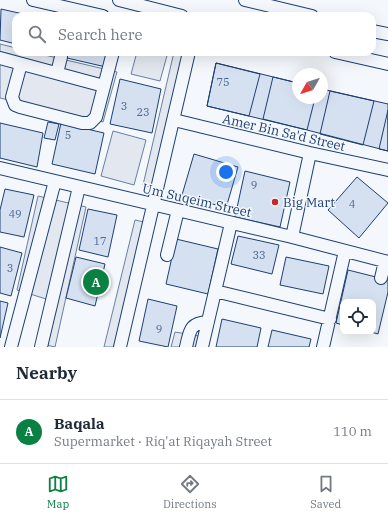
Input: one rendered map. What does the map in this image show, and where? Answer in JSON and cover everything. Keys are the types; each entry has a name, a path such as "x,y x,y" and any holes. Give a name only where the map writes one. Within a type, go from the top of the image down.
{"street":[{"path":"33,0 86,12"},
{"path":"119,0 165,12"},
{"path":"245,0 295,12"},
{"path":"147,12 153,9"},
{"path":"376,31 388,34"},
{"path":"21,64 12,97 15,105 82,123 90,123 96,117 112,56"},
{"path":"120,347 188,56"},
{"path":"353,56 388,64"},
{"path":"57,73 61,57"},
{"path":"0,58 104,86"},
{"name":"Amer Bin Sa'd Street","path":"174,120 388,170"},
{"path":"292,237 310,153"},
{"name":"Um Suqeim Street","path":"0,168 387,261"},
{"path":"11,347 55,182"},
{"path":"41,347 79,187"},
{"path":"167,255 178,210"},
{"path":"202,347 232,223"},
{"path":"323,347 346,251"},
{"path":"381,278 387,261"},
{"path":"215,291 330,319"},
{"path":"186,347 190,330 194,325 199,322 208,322"}],"shaded area":[{"path":"0,44 12,47 12,56 49,56 117,72 103,122 0,98"},
{"path":"136,56 167,56 160,81 131,74"},
{"path":"173,56 183,56 153,188 143,185"},
{"path":"113,131 146,140 134,185 101,176"},
{"path":"38,196 86,207 55,347 46,345 56,302 17,290"},
{"path":"135,220 144,222 114,347 104,347"},
{"path":"175,332 199,336 197,347 171,347"}],"building":[{"path":"1,9 14,12 12,12 12,43 0,40"},
{"path":"58,56 108,56 106,67"},
{"path":"216,63 260,74 249,116 207,106"},
{"path":"216,63 292,82 292,104 328,104 328,90 388,104 388,151 307,130 207,106"},
{"path":"273,77 292,82 292,104 314,104 307,130 263,119"},
{"path":"120,79 161,89 152,133 110,124"},
{"path":"330,91 374,101 363,145 320,134"},
{"path":"388,110 388,151 379,149"},
{"path":"48,122 59,124 55,140 44,138"},
{"path":"0,123 43,133 37,167 0,158"},
{"path":"61,123 104,133 95,174 52,164"},
{"path":"194,154 238,167 226,208 182,195"},
{"path":"245,171 290,182 280,227 235,217"},
{"path":"357,177 388,203 359,238 328,210"},
{"path":"5,189 34,195 24,237 0,232 0,210"},
{"path":"88,209 117,215 108,257 79,250"},
{"path":"238,236 279,245 272,274 231,264"},
{"path":"176,239 218,249 208,294 166,284"},
{"path":"0,247 22,253 11,296 0,293"},
{"path":"76,257 105,264 95,306 66,298"},
{"path":"286,257 329,266 323,294 280,285"},
{"path":"348,270 388,280 388,292 378,334 376,333 376,299 341,299"},
{"path":"148,299 177,306 168,347 139,341"},
{"path":"0,301 8,303 0,338"},
{"path":"340,305 340,324 336,323"},
{"path":"222,319 261,328 257,347 216,347"},
{"path":"272,330 311,339 309,347 268,347"}],"place":[{"name":"Big Mart","path":"275,202"},
{"name":"Baqala","path":"96,282"}]}
